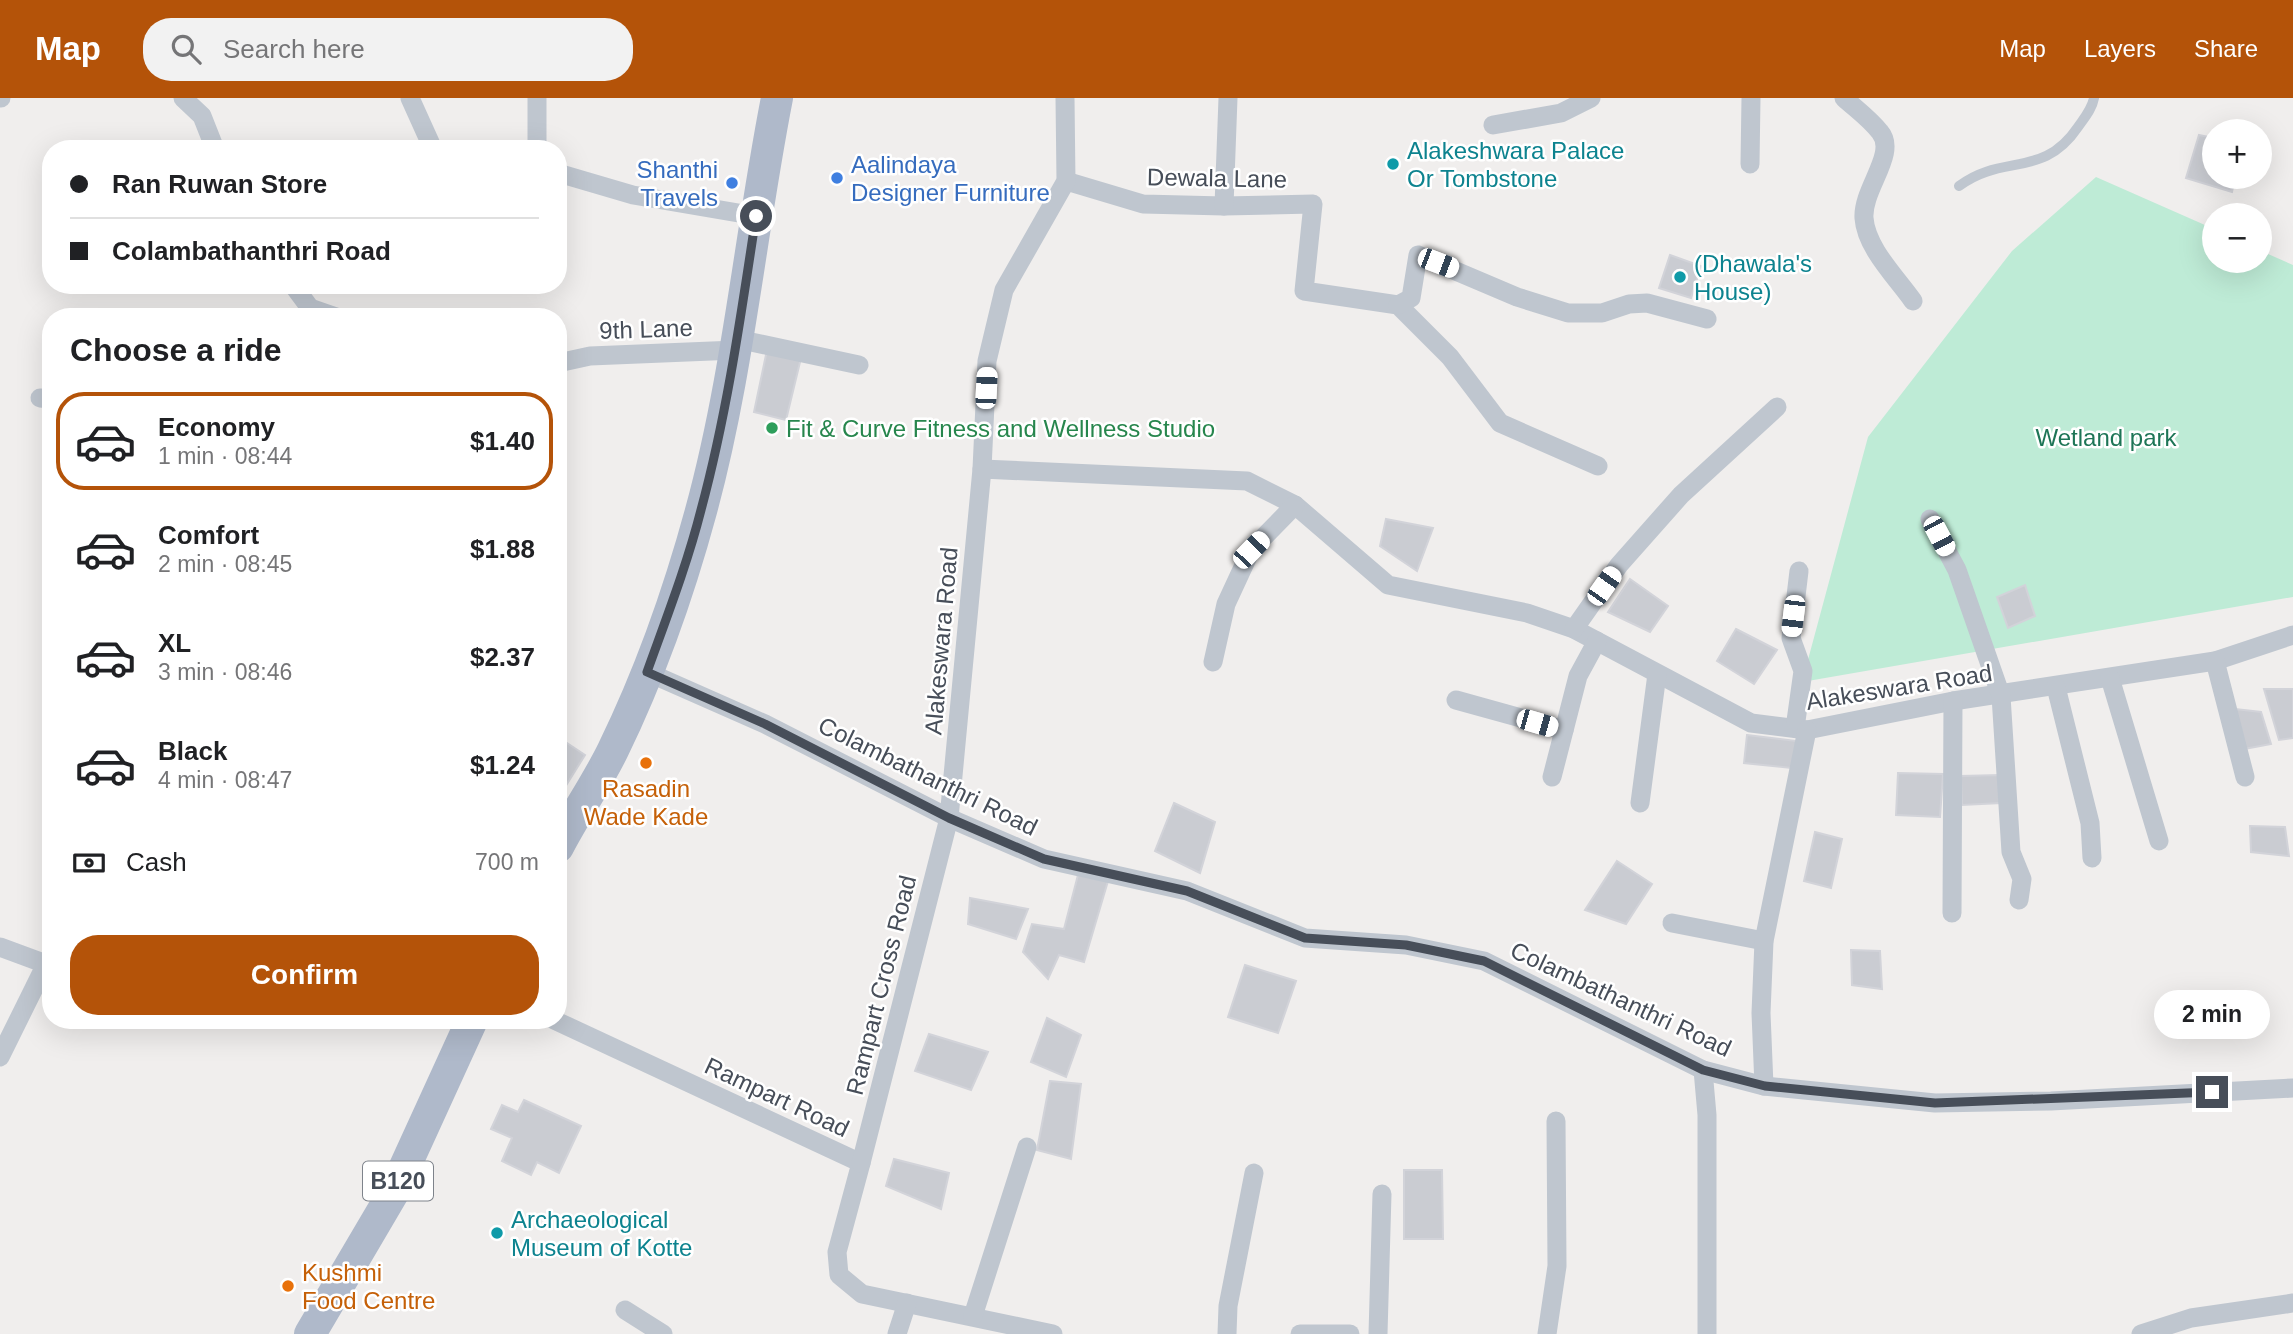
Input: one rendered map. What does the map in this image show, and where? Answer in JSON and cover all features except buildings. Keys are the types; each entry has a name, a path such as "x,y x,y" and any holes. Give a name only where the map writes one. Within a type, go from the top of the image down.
{"main road":[{"path":"567,831 612,752 647,672 701,512 736,344 777,98"},
{"name":"B120","path":"310,1334 393,1192 460,1029"}],"street":[{"path":"183,98 202,116 211,140"},
{"path":"411,98 429,140"},
{"path":"537,98 537,140"},
{"path":"1065,98 1066,181"},
{"path":"1224,206 1228,98"},
{"path":"1493,125 1561,113 1591,98"},
{"path":"1751,98 1751,164"},
{"path":"1844,98 1882,134 1886,157 1866,194 1864,219 1871,241 1913,301"},
{"path":"567,176 633,195 756,216"},
{"name":"Dewala Lane","path":"1066,181 1143,204 1313,204 1304,291 1398,305"},
{"name":"Alakeswara Road","path":"949,818 982,469 987,361 1004,290 1066,181"},
{"path":"1598,466 1500,423 1450,357 1398,305 1411,298 1418,255 1517,297 1568,313 1602,313 1629,304 1647,303 1707,319"},
{"name":"9th Lane","path":"567,361 590,356 736,344 859,365"},
{"path":"1574,629 1619,565 1681,495 1777,407"},
{"name":"Alakeswara Road","path":"982,469 1247,481 1295,505 1388,584 1527,613 1574,629 1751,723 1801,729 1953,701 2001,696 2215,661 2293,635"},
{"path":"1213,662 1226,604 1251,550 1295,505"},
{"path":"1930,519 1957,570 2001,696 2011,852 2022,879 2019,901"},
{"path":"1765,1086 1761,1013 1764,941 1801,729 1803,671 1790,638 1799,571"},
{"path":"1552,777 1578,676 1597,641"},
{"path":"2215,661 2245,777"},
{"name":"Colambathanthri Road","path":"647,672 765,724 949,818 1044,859 1187,891 1305,938 1406,945 1484,961 1703,1070 1765,1086 1935,1103 2051,1101 2293,1088"},
{"path":"1640,803 1657,674"},
{"path":"2110,678 2159,841"},
{"path":"2056,687 2091,823 2092,858"},
{"path":"1456,700 1564,730"},
{"path":"1952,913 1953,701"},
{"name":"Rampart Cross Road","path":"861,1163 949,818"},
{"path":"1672,923 1764,941"},
{"path":"0,947 42,962"},
{"path":"0,1057 42,977"},
{"name":"Rampart Road","path":"567,1026 861,1163 837,1252 839,1275 862,1294 1053,1334"},
{"path":"1703,1070 1707,1115 1707,1334"},
{"path":"1546,1334 1557,1266 1556,1121"},
{"path":"973,1316 1027,1147"},
{"path":"1227,1334 1228,1307 1254,1173"},
{"path":"1378,1334 1382,1194"},
{"path":"897,1334 907,1303"},
{"path":"2141,1334 2193,1326 2293,1303"},
{"path":"625,1310 663,1334"},
{"path":"1300,1334 1350,1334"}],"lane":[{"path":"1959,186 1976,173 2050,157 2067,144 2092,107 2094,98"}],"green space":[{"name":"Wetland park","path":"2096,177 2202,224 2202,273 2272,273 2272,256 2293,265 2293,597 1802,682 1868,437 2012,251"}],"place":[{"name":"Alakeshwara Palace Or Tombstone","path":"1393,164"},
{"name":"Aalindaya Designer Furniture","path":"837,178"},
{"name":"Shanthi Travels","path":"732,183"},
{"name":"(Dhawala's House)","path":"1680,277"},
{"name":"Fit & Curve Fitness and Wellness Studio","path":"772,428"},
{"name":"Rasadin Wade Kade","path":"646,763"},
{"name":"Archaeological Museum of Kotte","path":"497,1233"},
{"name":"Kushmi Food Centre","path":"288,1286"}],"route":[{"path":"756,216 720,434 701,512 680,581 647,672 765,724 949,818 1044,859 1187,891 1305,938 1406,945 1484,961 1703,1070 1765,1086 1935,1103 2051,1101 2212,1092"}]}
